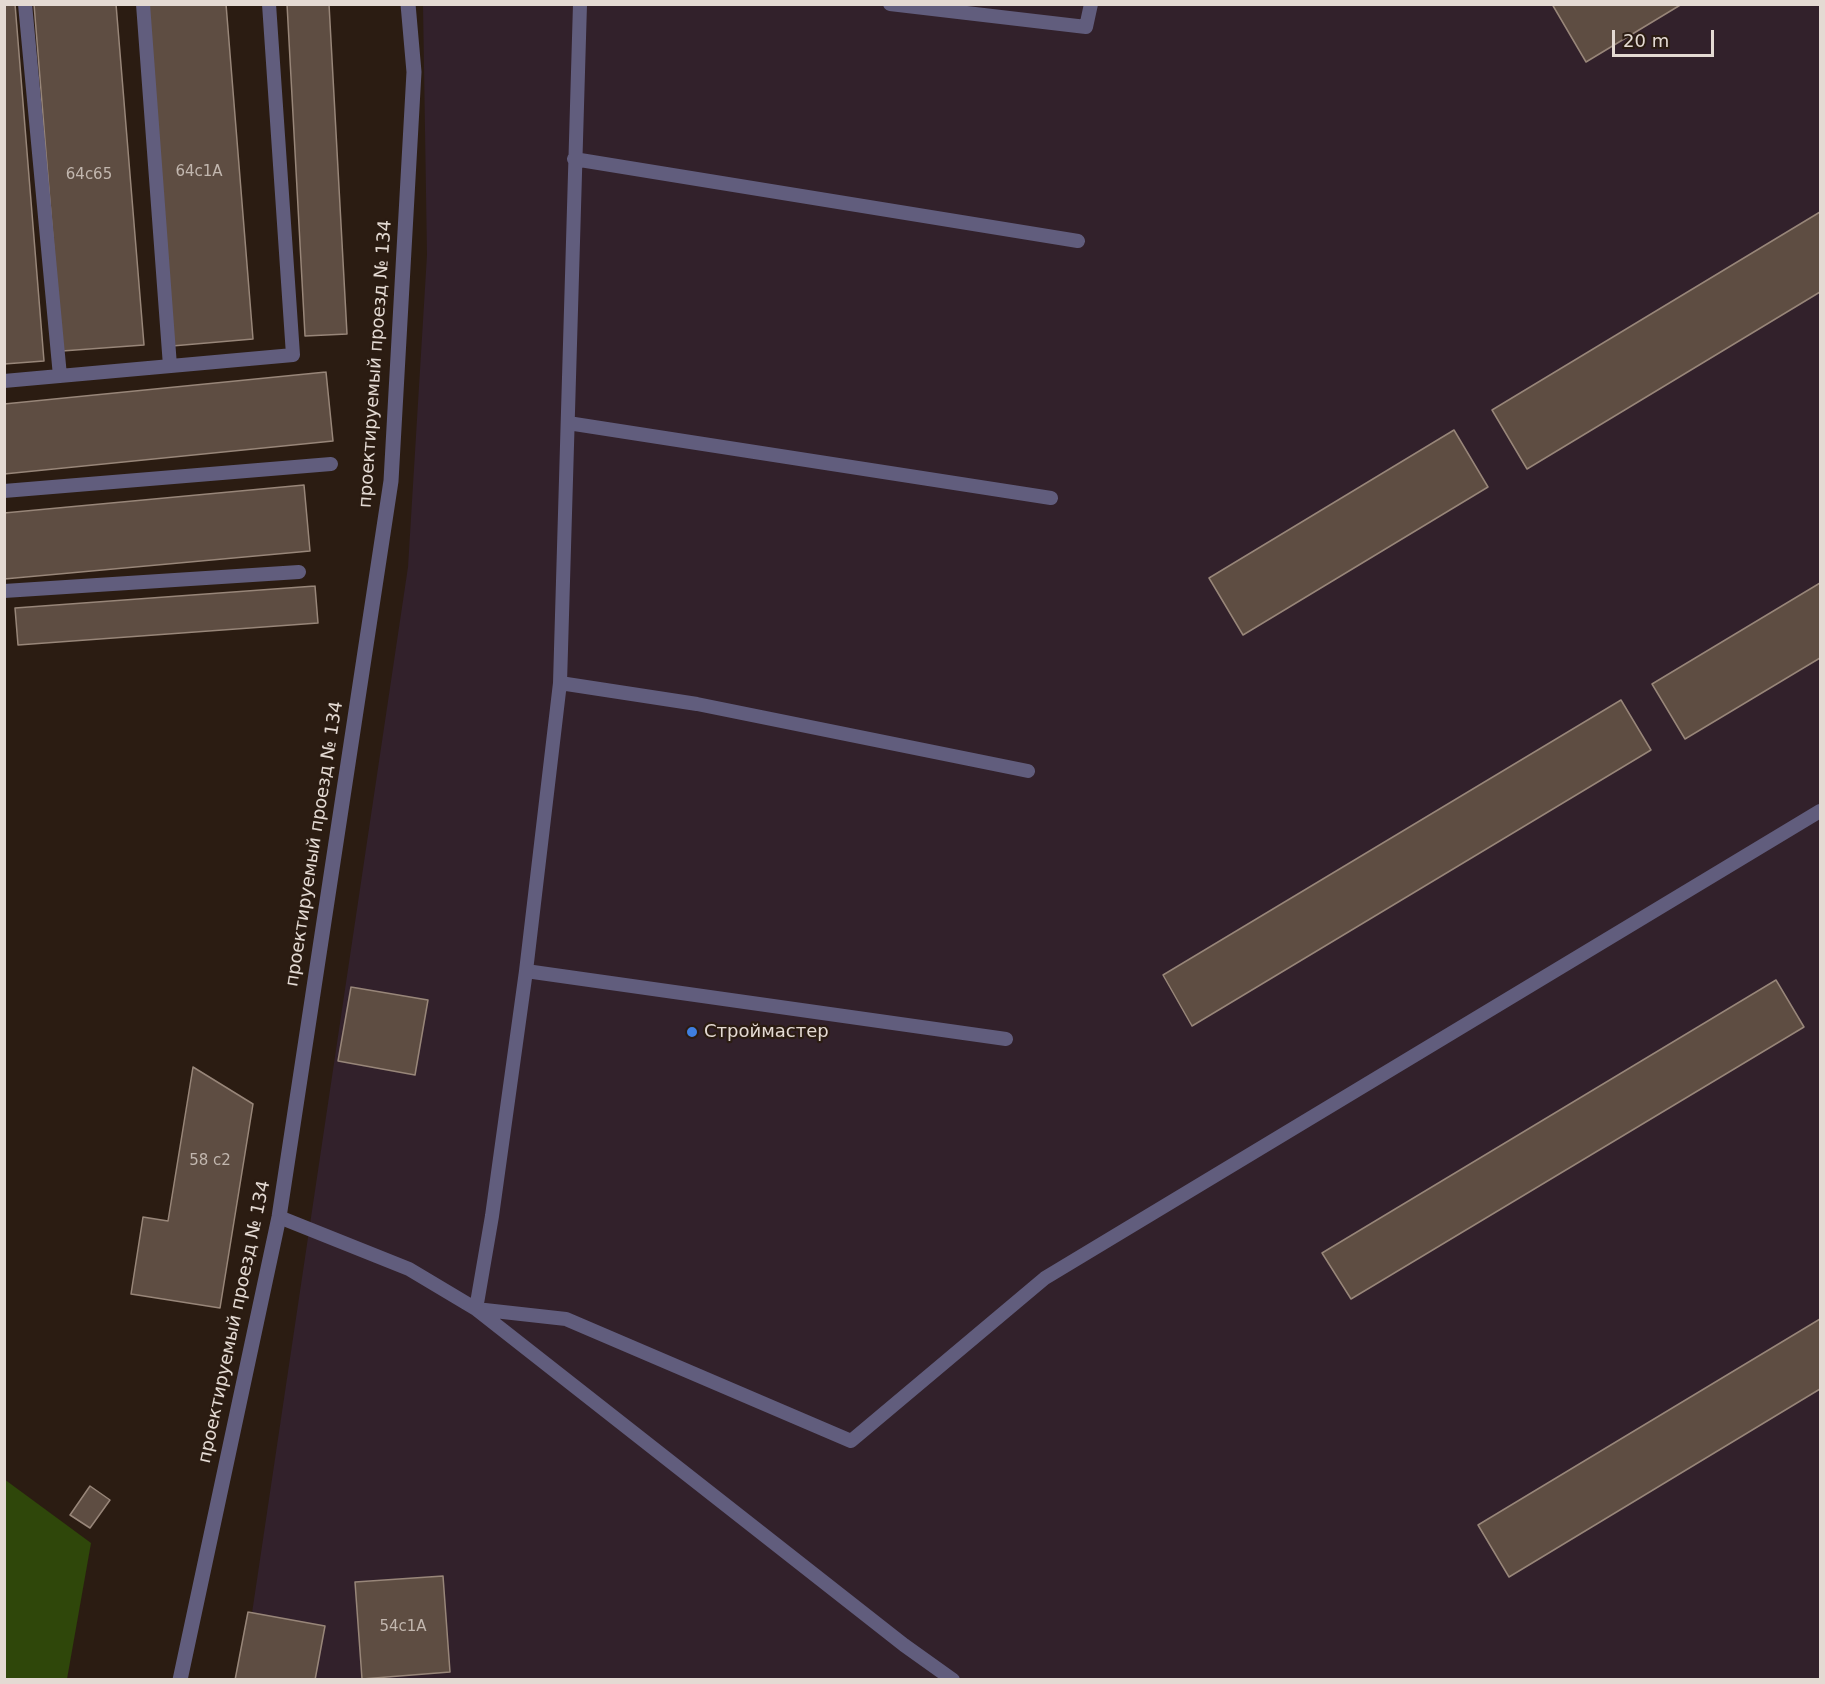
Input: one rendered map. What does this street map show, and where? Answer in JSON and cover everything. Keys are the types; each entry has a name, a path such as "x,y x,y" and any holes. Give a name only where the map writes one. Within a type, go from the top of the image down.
{"street":[{"name":"проектируемый проезд № 134","path":"180,1680 279,1217 391,481 414,72 408,4"}],"lane":[{"path":"25,4 60,376"},
{"path":"143,4 170,366"},
{"path":"4,381 293,356 269,4"},
{"path":"476,1309 492,1216 526,971 560,683 580,4"},
{"path":"890,4 1086,27 1090,4"},
{"path":"574,159 1078,241"},
{"path":"568,423 1052,498"},
{"path":"4,491 331,464"},
{"path":"4,591 299,572"},
{"path":"560,683 697,704 1028,771"},
{"path":"476,1309 566,1319 851,1441 1045,1278 1821,811"},
{"path":"526,971 1006,1039"},
{"path":"279,1217 409,1269 476,1309 895,1638 953,1680"}],"shaded area":[{"path":"423,5 1820,5 1820,1679 277,1680 245,1660 408,567 427,255"}],"green space":[{"path":"4,1479 91,1543 67,1679 5,1679"}],"building":[{"path":"4,4 15,4 44,361 4,364"},
{"path":"34,4 116,4 144,345 62,351"},
{"path":"144,4 226,4 253,339 172,346"},
{"path":"287,4 329,4 347,334 305,336"},
{"path":"1552,4 1682,4 1586,62"},
{"path":"1820,212 1820,292 1527,469 1492,410"},
{"path":"326,372 333,441 4,474 4,404"},
{"path":"1454,430 1488,487 1243,635 1209,578"},
{"path":"304,485 310,551 4,579 4,513"},
{"path":"1820,583 1820,658 1685,739 1652,684"},
{"path":"315,586 318,623 18,645 15,608"},
{"path":"1621,700 1651,750 1192,1026 1163,975"},
{"path":"1776,980 1804,1027 1351,1299 1322,1253"},
{"path":"351,987 428,1000 415,1075 338,1061"},
{"path":"193,1067 253,1104 220,1308 131,1294 143,1217 168,1221"},
{"path":"1820,1319 1820,1389 1509,1577 1478,1525"},
{"path":"90,1486 110,1500 90,1528 70,1515"},
{"path":"443,1576 450,1672 362,1679 355,1582"},
{"path":"248,1612 325,1626 315,1680 235,1680"}],"place":[{"name":"Строймастер","path":"692,1032"}]}
